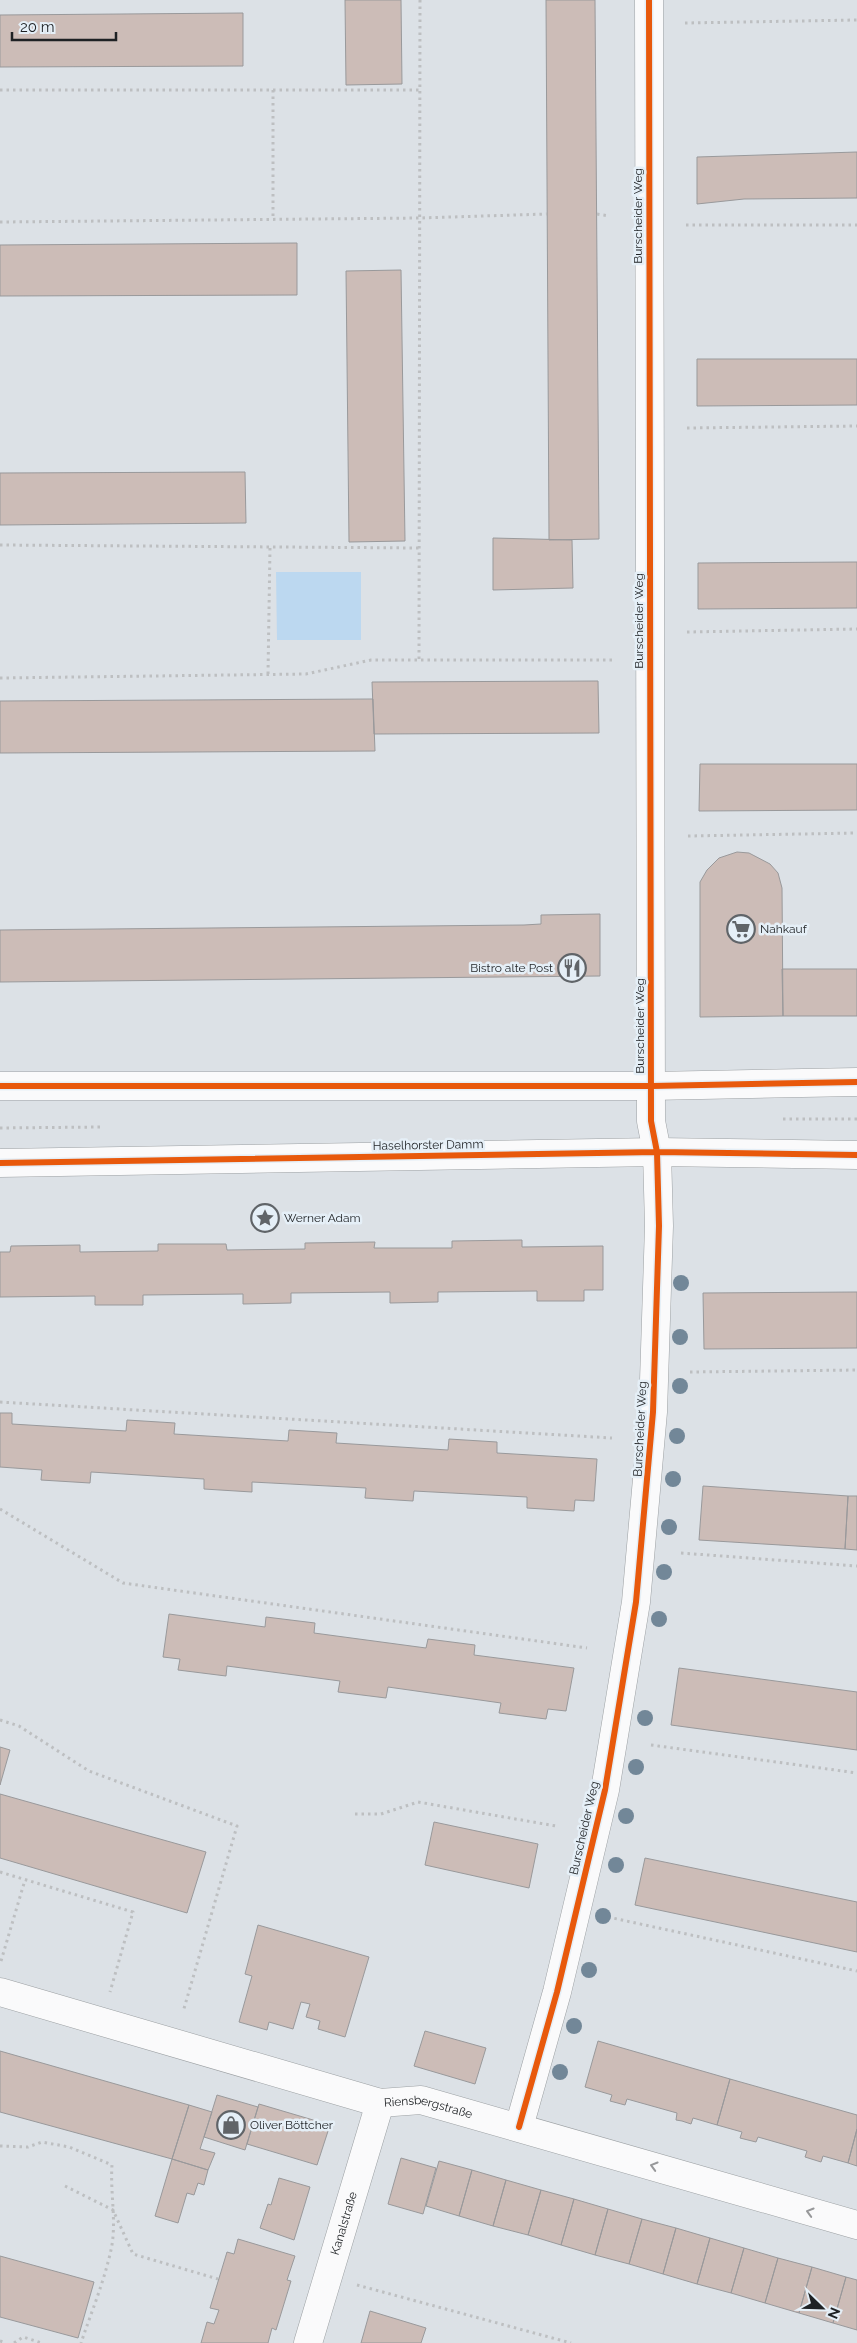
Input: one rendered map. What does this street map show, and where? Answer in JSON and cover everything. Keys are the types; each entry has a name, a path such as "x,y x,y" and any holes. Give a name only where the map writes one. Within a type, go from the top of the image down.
{"street":[{"name":"Burscheider Weg","path":"519,2126 557,1992 605,1790 636,1602 653,1412 660,1226 657,1152 651,1121 649,0"},
{"path":"0,1086 652,1086 857,1082"},
{"name":"Haselhorster Damm","path":"0,1163 657,1152 857,1155"},
{"name":"Riensbergstraße","path":"0,1992 380,2103 420,2100 519,2126 857,2225"},
{"name":"Kanalstraße","path":"308,2343 380,2103"}],"path":[{"path":"419,659 420,0"},
{"path":"685,23 857,20"},
{"path":"0,90 420,90"},
{"path":"273,90 273,220"},
{"path":"0,222 419,218 547,214"},
{"path":"597,214 609,216"},
{"path":"686,225 857,225"},
{"path":"687,428 857,426"},
{"path":"0,545 419,548"},
{"path":"268,674 270,547"},
{"path":"687,632 857,629"},
{"path":"0,678 306,674 371,660 612,660"},
{"path":"688,836 857,833"},
{"path":"690,1372 857,1370"},
{"path":"0,1402 612,1438"},
{"path":"0,1510 123,1583 587,1648"},
{"path":"681,1553 857,1566"},
{"path":"0,1720 19,1726 89,1770 237,1826 180,2021"},
{"path":"652,1745 857,1773"},
{"path":"356,1814 381,1814 418,1802 556,1826"},
{"path":"0,1872 133,1912 108,2000"},
{"path":"0,1965 25,1880"},
{"path":"603,1916 857,1971"},
{"path":"0,2146 28,2147 42,2142 69,2147 112,2165 110,2187 113,2210 112,2250 81,2343"},
{"path":"64,2186 113,2210 133,2254 218,2279"},
{"path":"353,2283 571,2343"},
{"path":"14,2343 24,2337 42,2343"},
{"path":"0,2341 6,2343"}],"shaded area":[{"path":"276,572 361,572 361,640 277,640"}],"building":[{"path":"345,0 401,0 402,84 346,85"},
{"path":"546,0 595,0 599,539 549,540"},
{"path":"243,13 243,66 0,67 0,15"},
{"path":"857,152 857,198 744,199 697,204 697,157"},
{"path":"297,243 297,295 0,296 0,245"},
{"path":"401,270 405,541 349,542 346,271"},
{"path":"697,359 857,359 857,405 697,406"},
{"path":"245,472 246,523 0,525 0,473"},
{"path":"493,538 572,540 573,588 493,590"},
{"path":"857,562 857,608 698,609 698,563"},
{"path":"598,681 599,733 374,734 372,682"},
{"path":"373,699 375,751 0,753 0,701"},
{"path":"700,764 857,764 857,810 699,811"},
{"name":"Nahkauf","path":"737,852 749,853 770,864 778,873 782,888 783,1016 700,1017 700,882 707,870 719,858"},
{"path":"600,914 600,976 0,982 0,930 524,925 541,924 541,915"},
{"path":"782,969 857,969 857,1016 783,1016"},
{"path":"522,1240 522,1247 603,1246 603,1290 584,1290 584,1301 537,1301 537,1291 438,1292 438,1302 390,1303 390,1292 291,1293 291,1303 243,1304 243,1294 143,1295 143,1305 95,1305 95,1296 0,1297 0,1252 10,1252 11,1246 80,1245 80,1252 158,1251 158,1244 226,1244 227,1250 305,1249 305,1243 375,1242 374,1248 452,1248 452,1241"},
{"path":"857,1292 857,1348 704,1349 703,1293"},
{"path":"0,1413 12,1413 12,1424 126,1431 127,1420 175,1423 174,1434 288,1441 289,1430 337,1433 336,1443 448,1450 449,1439 497,1442 497,1453 597,1459 594,1501 575,1500 574,1511 527,1508 527,1497 414,1491 413,1501 365,1498 366,1488 252,1482 252,1492 204,1489 204,1479 91,1472 90,1483 41,1480 42,1470 0,1467"},
{"path":"703,1486 848,1496 845,1549 699,1540"},
{"path":"848,1496 857,1496 857,1550 845,1549"},
{"path":"169,1614 265,1627 266,1617 315,1623 314,1633 426,1648 428,1639 475,1645 474,1655 574,1668 566,1711 548,1709 546,1719 499,1713 501,1703 388,1687 386,1698 338,1692 340,1681 227,1666 226,1676 178,1670 180,1659 163,1657"},
{"path":"679,1668 857,1692 857,1750 671,1725"},
{"path":"0,1747 10,1750 0,1785"},
{"path":"0,1794 206,1852 187,1913 0,1858"},
{"path":"434,1822 538,1844 529,1888 425,1865"},
{"path":"645,1858 857,1902 857,1952 635,1905"},
{"path":"258,1925 369,1957 345,2037 318,2029 320,2021 306,2017 310,2004 301,2002 293,2029 269,2022 267,2030 239,2022 252,1976 245,1974"},
{"path":"425,2031 486,2048 475,2084 414,2066"},
{"path":"598,2041 730,2079 717,2125 693,2118 691,2124 676,2120 677,2113 627,2099 625,2105 610,2101 612,2095 585,2087"},
{"path":"0,2051 189,2105 172,2159 0,2112"},
{"path":"730,2079 857,2115 857,2129 848,2163 823,2156 821,2162 805,2157 807,2151 758,2137 756,2142 740,2138 742,2132 717,2125"},
{"name":"Oliver Böttcher","path":"217,2095 258,2107 245,2150 204,2137"},
{"path":"259,2104 330,2125 317,2165 247,2144"},
{"path":"189,2105 212,2112 200,2149 215,2153 208,2170 172,2159"},
{"path":"857,2129 857,2166 848,2163"},
{"path":"401,2158 436,2168 423,2214 388,2204"},
{"path":"172,2159 208,2170 204,2185 198,2183 194,2195 187,2193 178,2223 155,2216"},
{"path":"439,2161 472,2170 459,2216 426,2206"},
{"path":"472,2170 506,2180 493,2226 459,2216"},
{"path":"279,2178 310,2187 294,2240 260,2228 268,2204 271,2205"},
{"path":"506,2180 541,2190 528,2235 493,2226"},
{"path":"541,2190 574,2199 561,2245 528,2235"},
{"path":"574,2199 608,2209 595,2255 561,2245"},
{"path":"608,2209 642,2219 629,2264 595,2255"},
{"path":"642,2219 676,2228 663,2274 629,2264"},
{"path":"676,2228 710,2238 697,2284 663,2274"},
{"path":"710,2238 744,2248 731,2293 697,2284"},
{"path":"238,2239 295,2256 287,2280 291,2281 276,2330 272,2328 268,2343 201,2343 207,2322 214,2324 219,2310 210,2308 227,2252 234,2254"},
{"path":"744,2248 778,2258 765,2303 731,2293"},
{"path":"0,2256 94,2282 78,2338 0,2317"},
{"path":"778,2258 812,2267 799,2313 765,2303"},
{"path":"812,2267 846,2277 833,2323 799,2313"},
{"path":"846,2277 857,2280 857,2330 833,2323"},
{"path":"370,2311 426,2328 421,2343 361,2343"}],"cycle path":[{"path":"519,2127 557,1992 605,1790 636,1602 653,1412 659,1226 657,1152 651,1121 649,0"},
{"path":"0,1086 652,1086 857,1082"},
{"path":"0,1163 657,1152 857,1155"}],"place":[{"name":"Nahkauf","path":"741,929"},
{"name":"Bistro alte Post","path":"572,968"},
{"name":"Werner Adam","path":"265,1218"},
{"name":"Oliver Böttcher","path":"231,2125"}]}
